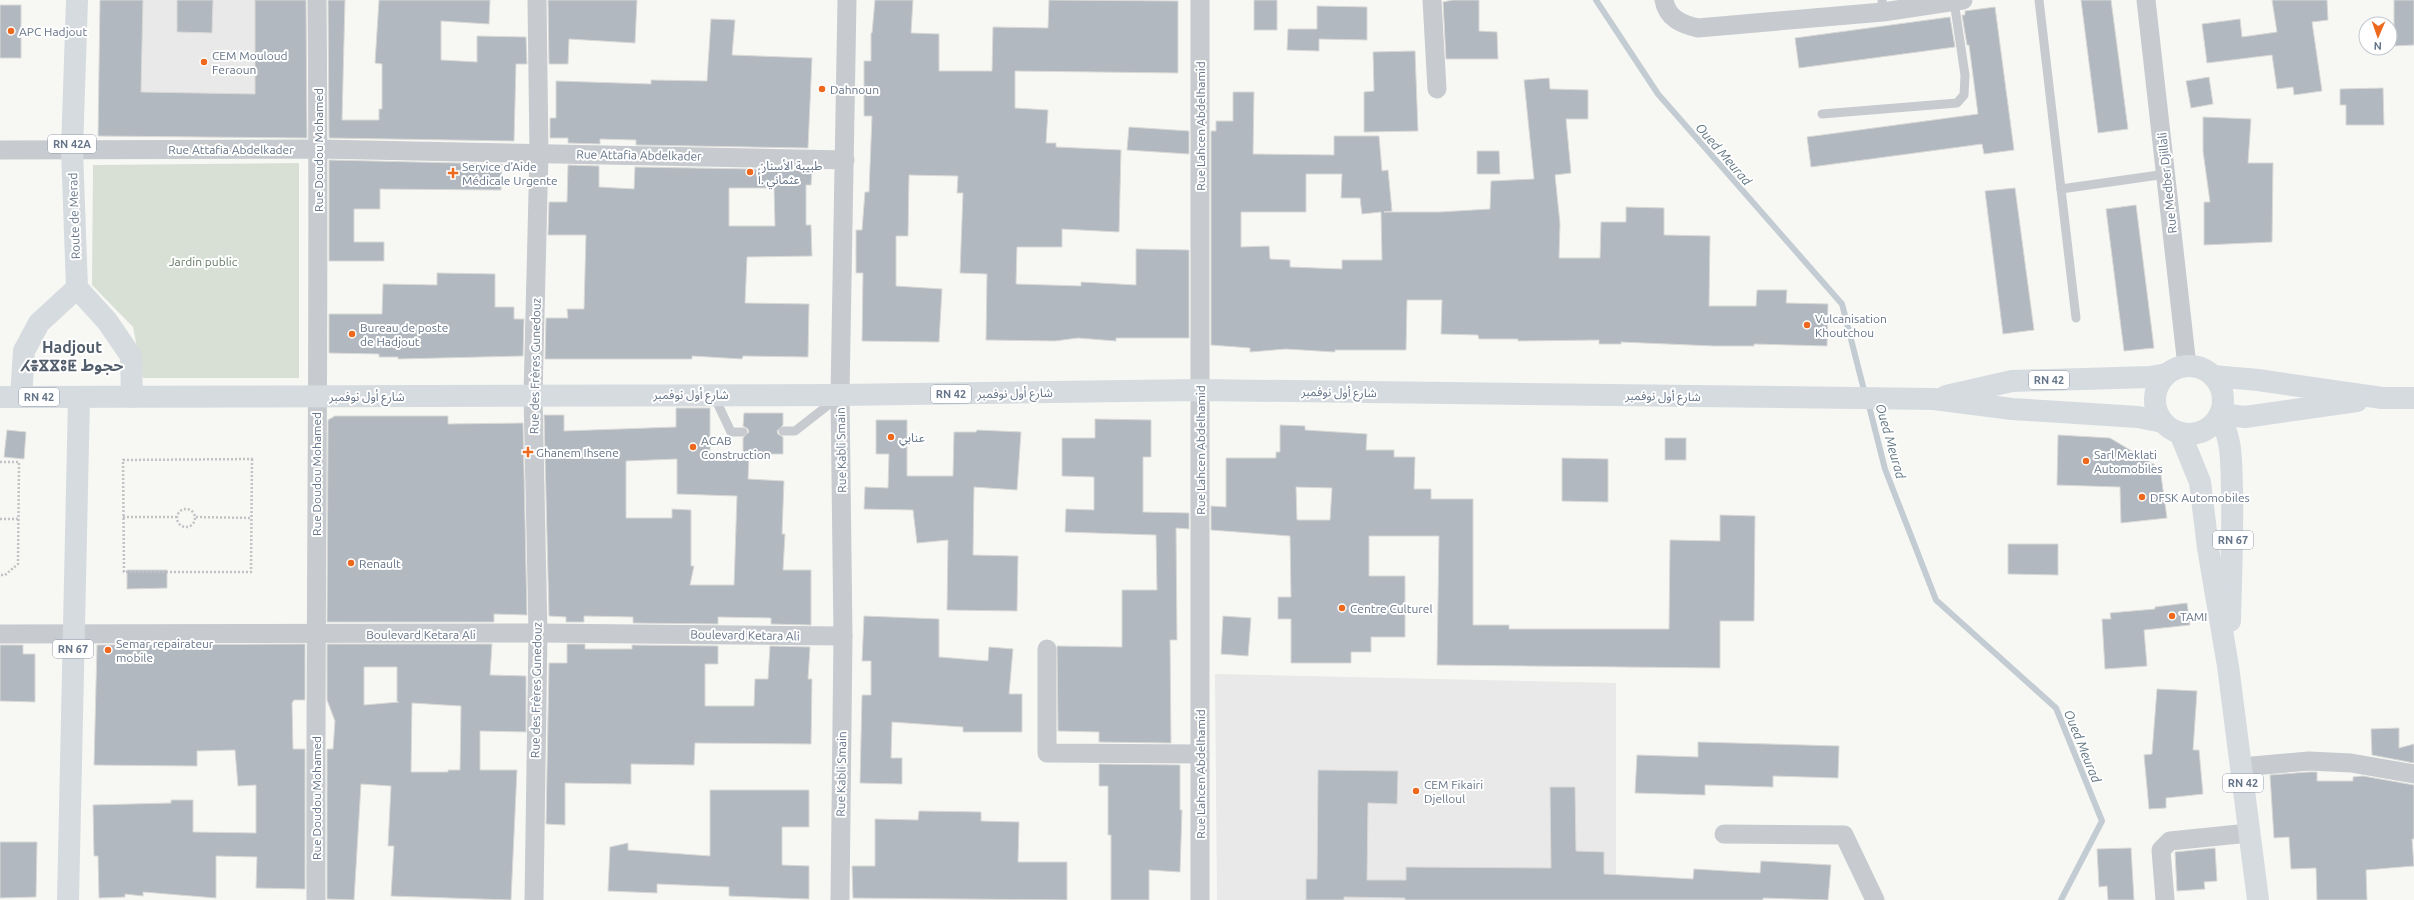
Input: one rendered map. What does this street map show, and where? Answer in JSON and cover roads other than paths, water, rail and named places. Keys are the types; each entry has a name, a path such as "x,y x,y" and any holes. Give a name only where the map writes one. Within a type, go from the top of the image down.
{"main road":[{"name":"Route de Merad","path":"77,0 72,150 77,288"},
{"path":"11,397 24,351 39,323 77,288 107,321 131,356 132,397"},
{"path":"2213,376 2223,394 2220,415 2208,429 2199,433 2171,427 2155,403 2156,392 2160,382 2167,374 2187,366 2195,366 2213,376 2258,380 2382,398"},
{"name":"RN 42","path":"1925,399 2012,381 2150,377 2167,374"},
{"name":"شارع أول نوفمبر","path":"11,397 79,398 714,394 840,395 1200,390 1925,399"},
{"name":"RN 67","path":"68,900 79,398"},
{"path":"2220,415 2245,417 2382,398 2414,398"},
{"name":"RN 42","path":"1925,399 2012,409 2138,417 2171,427"},
{"name":"RN 67","path":"2220,415 2229,439 2234,547 2228,666"},
{"name":"RN 67","path":"2171,427 2200,482 2208,548 2228,666"},
{"name":"RN 42","path":"2228,666 2258,900"}],"street":[{"name":"Rue Doudou Mohamed","path":"316,900 315,634 319,149 317,0"},
{"name":"Rue des Frères Gunedouz","path":"534,900 538,633 534,395 539,153 538,0"},
{"name":"Rue Kabli Smain","path":"840,900 843,636 840,395 846,160 847,0"},
{"name":"Rue Lahcen Abdelhamid","path":"1200,0 1200,900"},
{"path":"1432,0 1437,89"},
{"path":"1664,0 1666,9 1680,24 1698,28 1882,6 1959,1"},
{"name":"Rue Medber Djillali","path":"2146,0 2187,366"},
{"name":"Rue Attafia Abdelkader","path":"0,150 319,149 846,160"},
{"name":"Boulevard Ketara Ali","path":"0,634 73,636 538,633 843,636"},
{"path":"1047,649 1047,753 1200,754"},
{"path":"2241,767 2309,761 2351,763 2414,774"},
{"path":"2165,900 2161,850 2170,841 2249,833"},
{"path":"1724,834 1844,835 1875,900"}],"lane":[{"path":"2039,0 2076,318"},
{"path":"1822,114 1957,103 1964,95 1965,75 1959,1"},
{"path":"2061,189 2166,174"},
{"path":"714,394 731,432 743,432"},
{"path":"783,431 795,431 840,395"}],"waterway":[{"name":"Oued Meurad","path":"1596,0 1658,94 1842,304 1865,394"},
{"name":"Oued Meurad","path":"1868,402 1885,469 1936,600 2056,708 2102,821 2061,900"}],"place":[{"name":"APC Hadjout","path":"11,31"},
{"name":"CEM Mouloud Feraoun","path":"204,62"},
{"name":"Dahnoun","path":"822,89"},
{"name":"طبيبة الأسنان عثماني .أ","path":"750,172"},
{"name":"Service d’Aide Médicale Urgente","path":"453,173"},
{"name":"Vulcanisation Khoutchou","path":"1807,325"},
{"name":"Bureau de poste de Hadjout","path":"352,334"},
{"name":"عنابي","path":"891,437"},
{"name":"ACAB Construction","path":"693,447"},
{"name":"Ghanem Ihsene","path":"528,452"},
{"name":"Sarl Meklati Automobiles","path":"2086,461"},
{"name":"DFSK Automobiles","path":"2142,497"},
{"name":"Renault","path":"351,563"},
{"name":"Centre Culturel","path":"1342,608"},
{"name":"TAMI","path":"2172,616"},
{"name":"Semar repairateur mobile","path":"108,650"},
{"name":"CEM Fikairi Djelloul","path":"1416,791"}],"district":[{"name":"Hadjout ⵃⴻⴵⴵⵓⵟ حجوط","path":"72,356"}],"park label":[{"name":"Jardin public","path":"203,261"}]}
